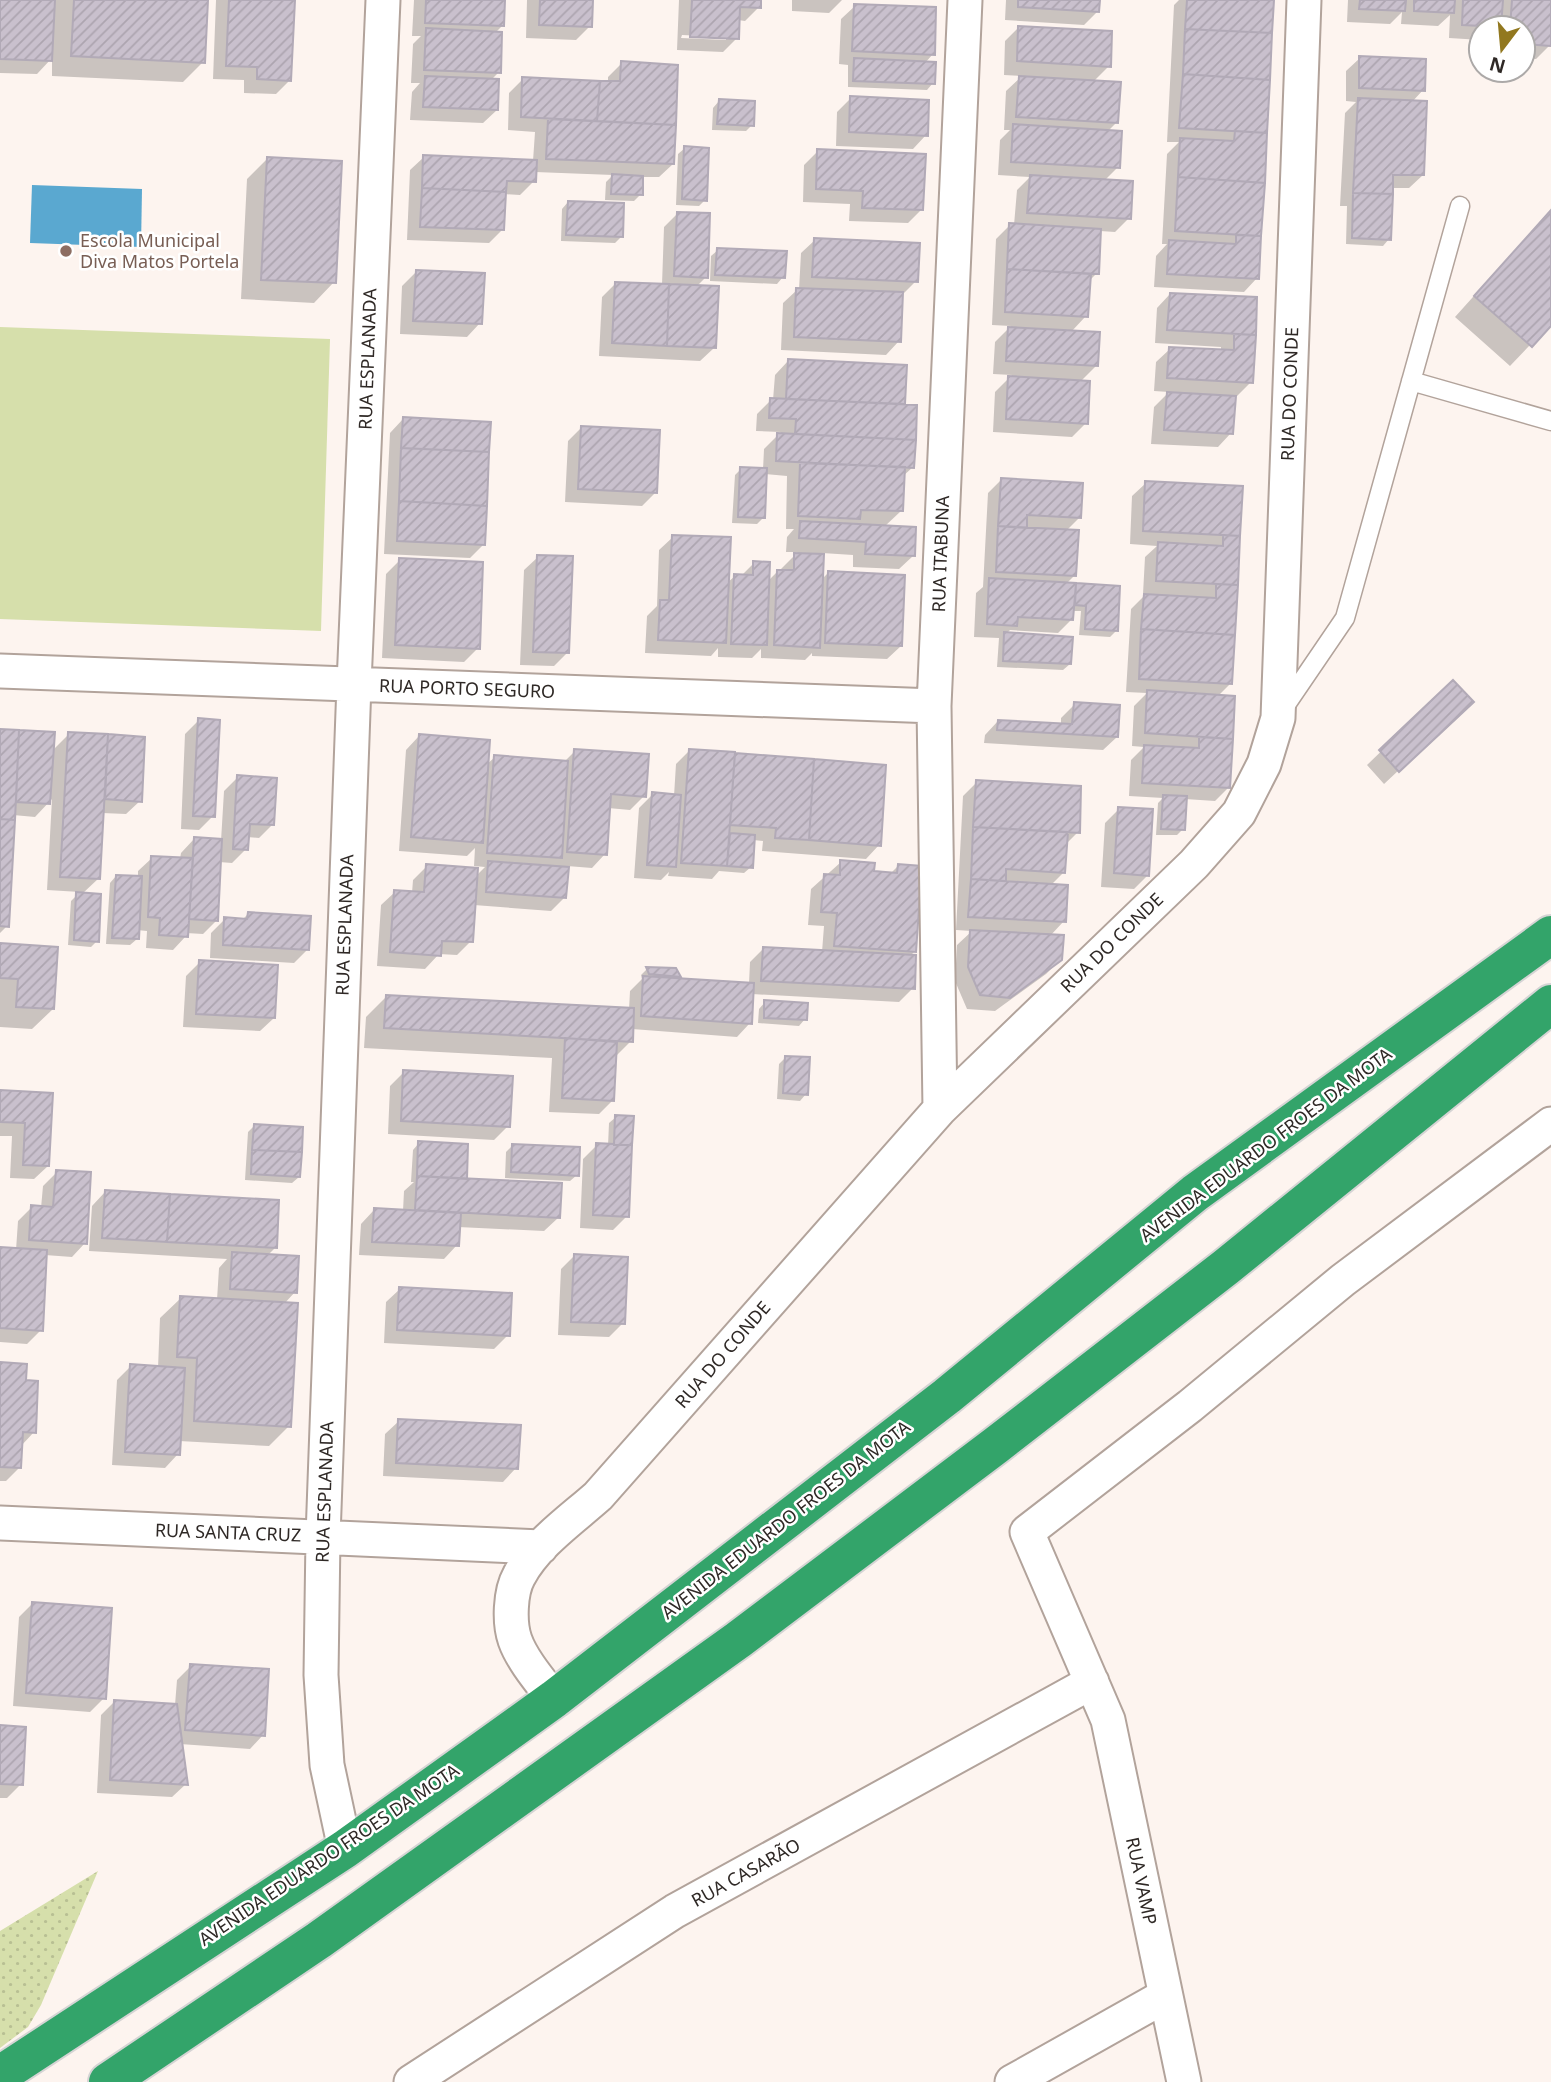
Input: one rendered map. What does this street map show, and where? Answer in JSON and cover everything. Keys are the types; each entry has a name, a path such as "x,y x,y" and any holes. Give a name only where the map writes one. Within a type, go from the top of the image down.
{"highway":[{"name":"AVENIDA EDUARDO FROES DA MOTA","path":"0,2075 345,1849 554,1699 947,1396 1195,1194 1551,935"},
{"path":"108,2082 319,1940 738,1640 1226,1267 1551,1004"}],"street":[{"name":"RUA ESPLANADA","path":"345,1849 327,1765 321,1675 323,1537 354,684 383,0"},
{"name":"RUA ITABUNA","path":"940,1109 934,706 965,0"},
{"name":"RUA DO CONDE","path":"554,1699 515,1640 510,1612 517,1578 541,1547 597,1496 940,1109 1194,864 1239,813 1264,764 1278,718 1304,0"},
{"name":"RUA PORTO SEGURO","path":"0,671 934,706"},
{"name":"RUA VAMP","path":"1184,2082 1108,1720 1027,1532 1190,1406 1343,1280 1551,1124"},
{"name":"RUA SANTA CRUZ","path":"0,1523 541,1547"},
{"name":"RUA CASARÃO","path":"411,2082 675,1911 1092,1682"},
{"path":"1012,2082 1165,1996"}],"lane":[{"path":"1278,718 1345,618 1460,206"},
{"path":"1411,381 1551,421"}],"green space":[{"path":"0,327 330,339 321,631 0,619"},
{"path":"98,1871 41,2005 28,2027 0,2048 0,1931"}],"water":[{"path":"32,185 142,189 141,247 30,243"}],"building":[{"path":"0,0 55,0 52,61 0,59"},
{"path":"74,0 208,0 205,63 71,56"},
{"path":"229,0 295,0 291,81 257,79 257,67 226,66"},
{"path":"426,0 505,0 504,26 425,23"},
{"path":"540,0 593,0 592,27 539,25"},
{"path":"692,0 761,0 761,8 740,7 739,39 690,37"},
{"path":"1018,0 1100,0 1099,12 1018,7"},
{"path":"1187,0 1274,0 1272,33 1185,29"},
{"path":"1360,0 1406,0 1405,11 1359,9"},
{"path":"1414,0 1455,0 1454,13 1414,11"},
{"path":"1463,0 1503,0 1502,14 1467,14 1467,25 1462,25"},
{"path":"1512,0 1551,0 1551,46 1537,45 1537,14 1511,14"},
{"path":"854,4 936,7 935,55 852,51"},
{"path":"1018,26 1112,31 1111,67 1017,61"},
{"path":"426,28 502,32 501,73 424,70"},
{"path":"1185,29 1272,33 1270,80 1183,74"},
{"path":"1359,56 1426,59 1425,91 1359,88"},
{"path":"854,58 936,62 935,84 853,81"},
{"path":"621,61 678,65 676,125 597,121 600,81 620,81"},
{"path":"1183,74 1270,80 1267,133 1179,128"},
{"path":"425,76 499,79 498,110 423,107"},
{"path":"1019,76 1121,82 1118,123 1016,117"},
{"path":"522,77 600,81 597,121 521,117"},
{"path":"850,96 929,100 928,136 849,132"},
{"path":"1358,98 1427,101 1424,175 1393,175 1393,194 1353,193"},
{"path":"719,99 755,101 754,126 717,124"},
{"path":"548,119 676,125 674,164 546,159"},
{"path":"1013,124 1122,131 1120,168 1011,162"},
{"path":"1235,131 1267,133 1265,183 1178,177 1180,138 1234,141"},
{"path":"684,146 709,148 707,201 682,199"},
{"path":"817,149 926,154 923,210 862,208 863,191 816,189"},
{"path":"423,155 537,160 536,182 507,181 506,192 422,188"},
{"path":"267,157 342,161 336,283 261,280"},
{"path":"612,174 643,176 643,195 611,194"},
{"path":"1030,175 1133,181 1131,219 1027,213"},
{"path":"1178,177 1265,183 1261,236 1175,231"},
{"path":"422,188 506,192 504,230 420,227"},
{"path":"1353,193 1393,194 1391,240 1352,238"},
{"path":"568,201 624,203 623,237 566,235"},
{"path":"1551,210 1551,326 1532,347 1474,296"},
{"path":"677,212 710,213 708,278 674,276"},
{"path":"1009,223 1101,229 1099,274 1007,269"},
{"path":"1236,235 1261,236 1259,279 1167,274 1169,240 1236,244"},
{"path":"814,238 920,243 918,282 812,277"},
{"path":"717,248 787,251 785,278 715,275"},
{"path":"1007,269 1091,274 1088,317 1005,312"},
{"path":"416,270 485,273 482,324 413,321"},
{"path":"615,282 669,284 667,346 612,343"},
{"path":"669,284 719,286 716,348 667,346"},
{"path":"796,288 903,292 901,342 794,337"},
{"path":"1170,293 1257,297 1256,335 1167,330"},
{"path":"1008,327 1100,332 1098,366 1006,361"},
{"path":"1234,334 1256,335 1253,383 1167,378 1169,347 1234,350"},
{"path":"788,359 907,365 905,404 786,399"},
{"path":"1008,376 1090,381 1088,424 1006,419"},
{"path":"1167,392 1236,396 1233,434 1164,430"},
{"path":"770,398 917,405 916,440 795,434 796,419 769,418"},
{"path":"403,417 491,422 489,452 401,448"},
{"path":"581,426 660,430 657,493 578,489"},
{"path":"777,433 916,440 914,468 776,461"},
{"path":"401,448 489,452 487,506 399,501"},
{"path":"800,463 905,467 903,511 861,510 860,519 798,516"},
{"path":"740,467 767,468 765,518 738,517"},
{"path":"1001,478 1083,483 1081,518 1027,515 1027,528 998,526"},
{"path":"1145,481 1243,486 1240,536 1143,531"},
{"path":"399,501 487,506 485,545 397,541"},
{"path":"800,521 916,527 915,556 865,554 866,542 799,538"},
{"path":"998,526 1079,530 1076,576 996,572"},
{"path":"672,535 731,537 726,643 658,640 660,600 669,600"},
{"path":"1223,535 1240,536 1238,585 1156,581 1158,542 1223,546"},
{"path":"794,553 824,554 820,648 774,645 777,570 794,570"},
{"path":"537,555 573,556 569,653 533,652"},
{"path":"399,558 483,562 480,649 395,645"},
{"path":"753,561 770,562 767,645 731,644 734,574 753,575"},
{"path":"828,571 905,575 902,646 825,643"},
{"path":"989,578 1076,583 1073,620 1018,617 1017,626 987,624"},
{"path":"1076,583 1120,586 1118,631 1085,629 1086,606 1075,605"},
{"path":"1216,584 1238,585 1235,635 1141,629 1144,594 1216,598"},
{"path":"1141,629 1235,635 1232,684 1139,679"},
{"path":"1004,632 1073,637 1071,664 1003,661"},
{"path":"1453,680 1474,702 1399,772 1379,750"},
{"path":"1147,690 1235,696 1233,739 1145,733"},
{"path":"1074,702 1120,705 1118,737 997,730 998,720 1072,724"},
{"path":"198,718 220,720 215,817 193,816"},
{"path":"0,729 19,730 15,820 0,819"},
{"path":"19,730 55,732 50,804 16,802"},
{"path":"68,732 108,734 100,879 60,877"},
{"path":"108,734 145,737 142,802 105,799"},
{"path":"419,734 490,740 483,843 411,837"},
{"path":"1199,737 1233,739 1230,788 1142,783 1144,745 1199,748"},
{"path":"574,749 649,754 646,797 611,794 607,855 567,852"},
{"path":"689,749 735,752 727,866 681,863"},
{"path":"735,753 814,759 809,840 775,838 776,828 730,825"},
{"path":"494,755 568,761 562,858 487,853"},
{"path":"814,759 886,765 881,846 809,840"},
{"path":"237,775 277,778 274,825 250,824 248,850 233,849"},
{"path":"976,780 1081,786 1080,833 973,827"},
{"path":"652,792 681,795 676,867 647,865"},
{"path":"1163,795 1187,796 1185,830 1161,829"},
{"path":"1118,807 1153,809 1149,876 1114,873"},
{"path":"0,819 15,820 9,927 0,926"},
{"path":"973,827 1068,832 1065,873 1006,869 1006,881 971,879"},
{"path":"730,833 755,835 753,868 727,866"},
{"path":"194,837 222,839 218,921 189,919"},
{"path":"151,856 193,858 188,937 159,935 160,918 148,917"},
{"path":"840,860 875,863 874,871 897,873 898,864 922,866 916,952 834,946 837,913 821,912 824,874 840,875"},
{"path":"488,861 569,867 566,898 486,892"},
{"path":"426,864 478,868 473,942 442,941 441,956 390,952 394,890 424,892"},
{"path":"116,875 142,876 139,939 112,938"},
{"path":"971,879 1068,885 1066,922 968,917"},
{"path":"76,892 101,894 99,942 74,940"},
{"path":"248,912 311,916 309,950 223,945 224,917 247,919"},
{"path":"970,930 1064,935 1062,960 1010,998 980,995 968,967"},
{"path":"0,943 58,947 54,1009 16,1007 18,979 0,978"},
{"path":"763,947 916,955 915,989 761,981"},
{"path":"199,960 278,965 275,1018 196,1014"},
{"path":"646,967 676,968 681,977 649,974"},
{"path":"643,976 754,983 752,1024 641,1016"},
{"path":"386,995 634,1008 633,1042 384,1028"},
{"path":"764,1000 808,1003 807,1020 764,1018"},
{"path":"565,1038 617,1042 614,1101 562,1098"},
{"path":"785,1056 810,1057 808,1095 783,1093"},
{"path":"403,1070 513,1076 510,1127 401,1121"},
{"path":"0,1090 53,1093 49,1166 23,1165 25,1123 0,1122"},
{"path":"615,1115 634,1116 632,1145 614,1145"},
{"path":"254,1124 303,1127 302,1152 252,1150"},
{"path":"418,1141 468,1144 467,1179 417,1176"},
{"path":"596,1143 632,1145 629,1217 593,1215"},
{"path":"512,1144 580,1147 579,1176 511,1172"},
{"path":"252,1150 302,1152 300,1177 251,1174"},
{"path":"56,1170 91,1172 87,1244 29,1240 31,1205 53,1207"},
{"path":"417,1176 562,1183 560,1218 415,1210"},
{"path":"105,1190 170,1194 167,1242 102,1238"},
{"path":"170,1194 279,1200 277,1248 167,1242"},
{"path":"374,1208 461,1213 459,1246 372,1242"},
{"path":"0,1247 47,1250 43,1331 0,1328"},
{"path":"232,1252 299,1256 297,1293 230,1289"},
{"path":"574,1254 628,1257 625,1324 571,1322"},
{"path":"399,1287 512,1293 510,1336 397,1330"},
{"path":"180,1296 298,1303 291,1427 194,1421 197,1358 177,1357"},
{"path":"0,1362 27,1364 26,1380 38,1381 36,1433 23,1432 21,1468 0,1467"},
{"path":"130,1364 185,1368 180,1455 125,1452"},
{"path":"398,1419 521,1425 518,1469 396,1463"},
{"path":"32,1602 112,1608 106,1699 26,1693"},
{"path":"190,1664 269,1669 265,1736 185,1730"},
{"path":"114,1700 177,1704 188,1785 110,1780"},
{"path":"0,1725 26,1727 23,1785 0,1784"}],"place":[{"name":"Escola Municipal Diva Matos Portela","path":"66,251"}]}
